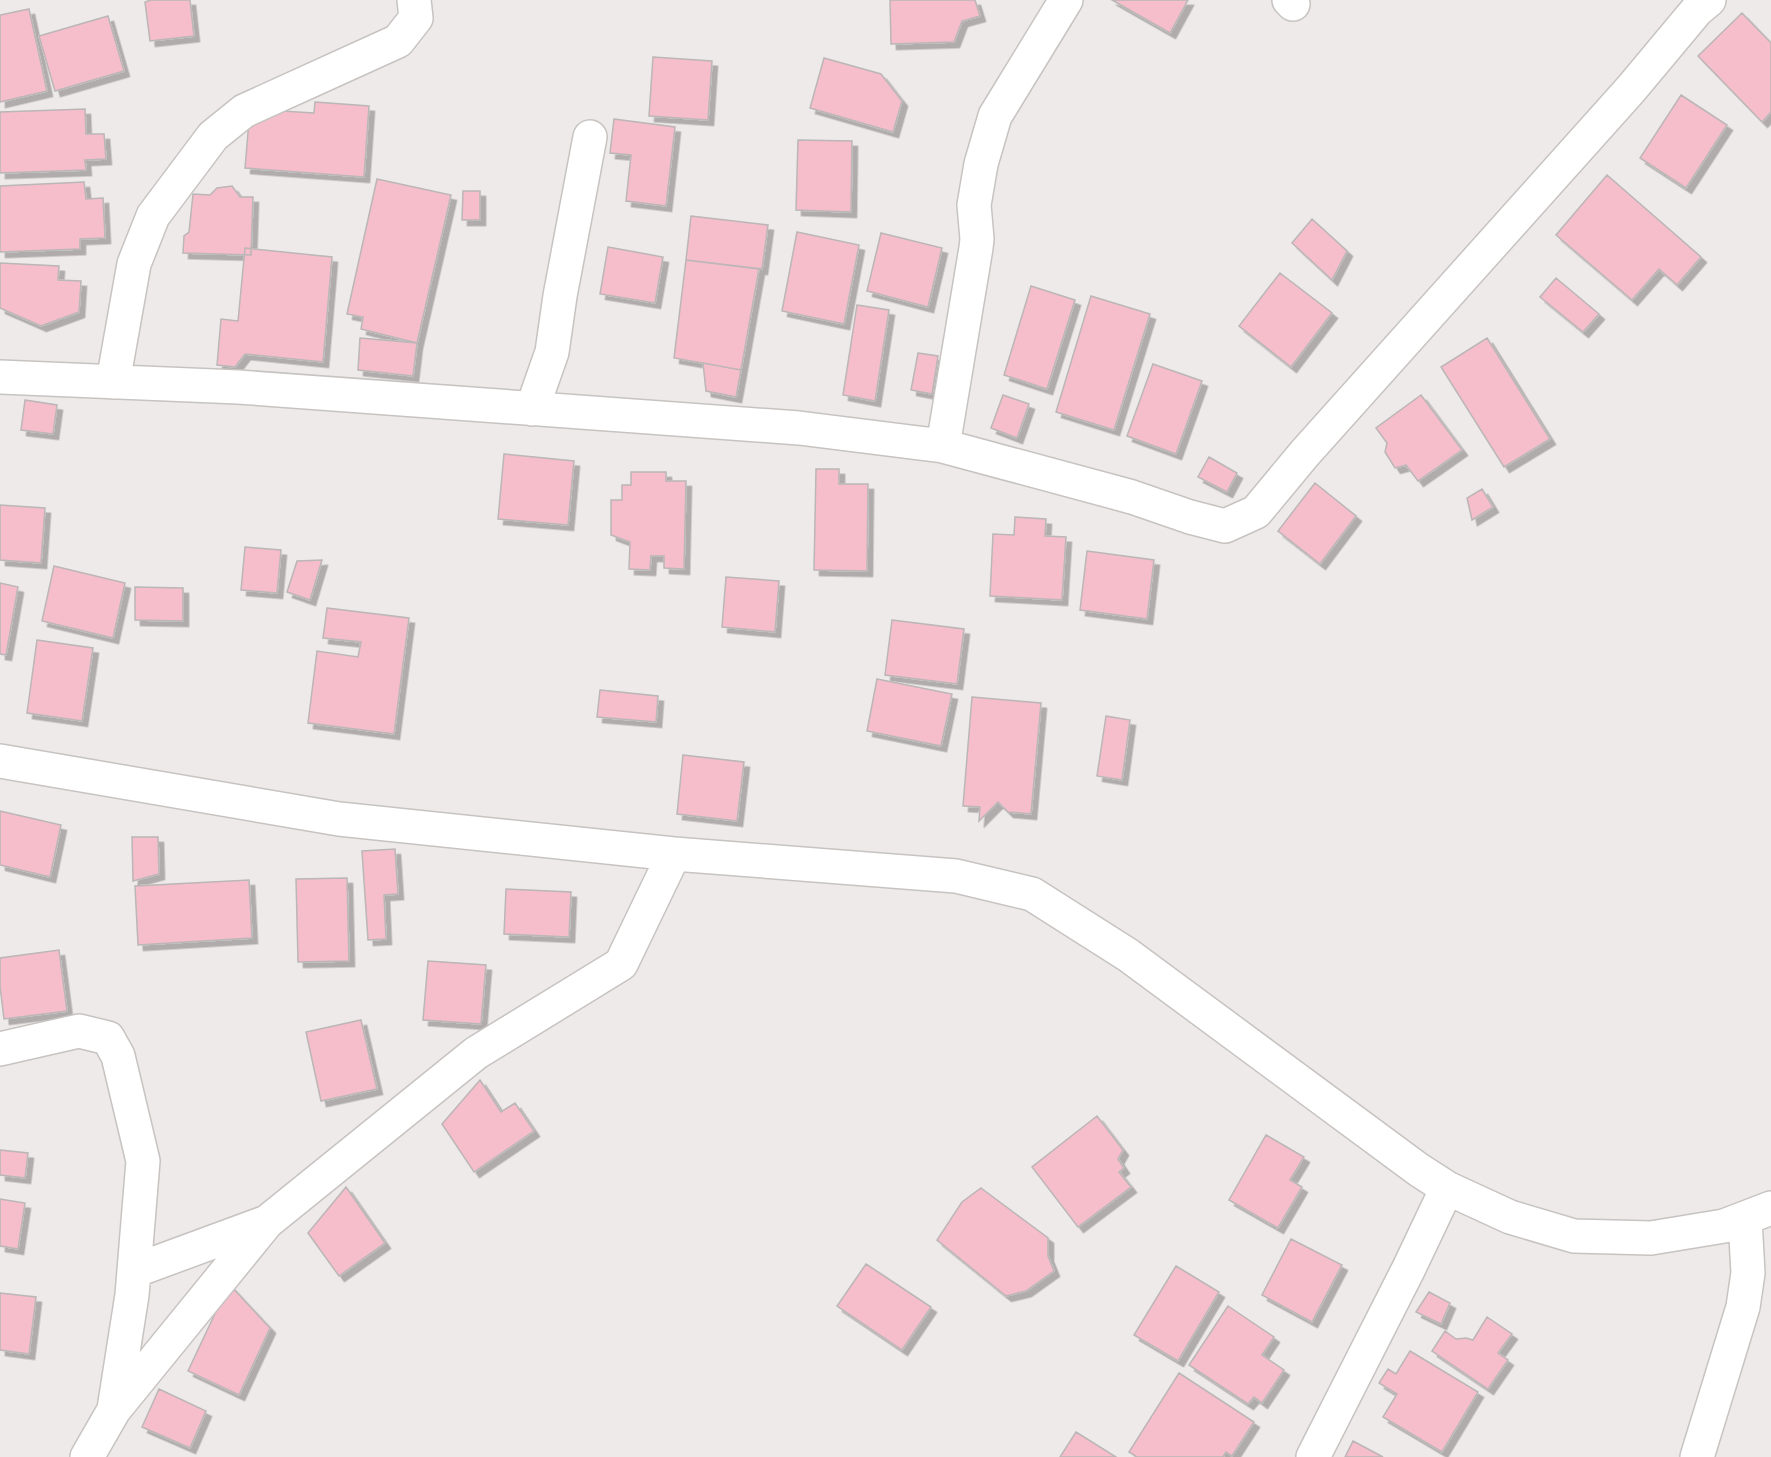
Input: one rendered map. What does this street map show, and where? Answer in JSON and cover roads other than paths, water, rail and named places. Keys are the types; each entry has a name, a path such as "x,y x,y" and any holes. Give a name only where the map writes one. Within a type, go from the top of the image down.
{"street":[{"path":"113,382 134,264 153,216 213,136 244,111 398,41 416,18 414,0"},
{"path":"943,446 976,248 974,206 981,164 995,116 1066,0"},
{"path":"0,377 238,387 800,428 943,446 1132,497 1190,517 1226,526 1256,512 1313,444 1631,89 1697,10 1709,0"},
{"path":"532,409 552,352 560,296 590,137"},
{"path":"0,761 339,819 674,854 956,876 1032,894 1128,955 1419,1170 1447,1188 1510,1217 1574,1236 1651,1238 1724,1227 1758,1214 1743,1307 1697,1457"},
{"path":"87,1457 114,1410 267,1222 476,1053 621,964 674,854"},
{"path":"0,1049 79,1031 108,1038 118,1056 143,1161 132,1295 114,1410"},
{"path":"1313,1457 1447,1188"},
{"path":"134,1270 267,1222"}]}
